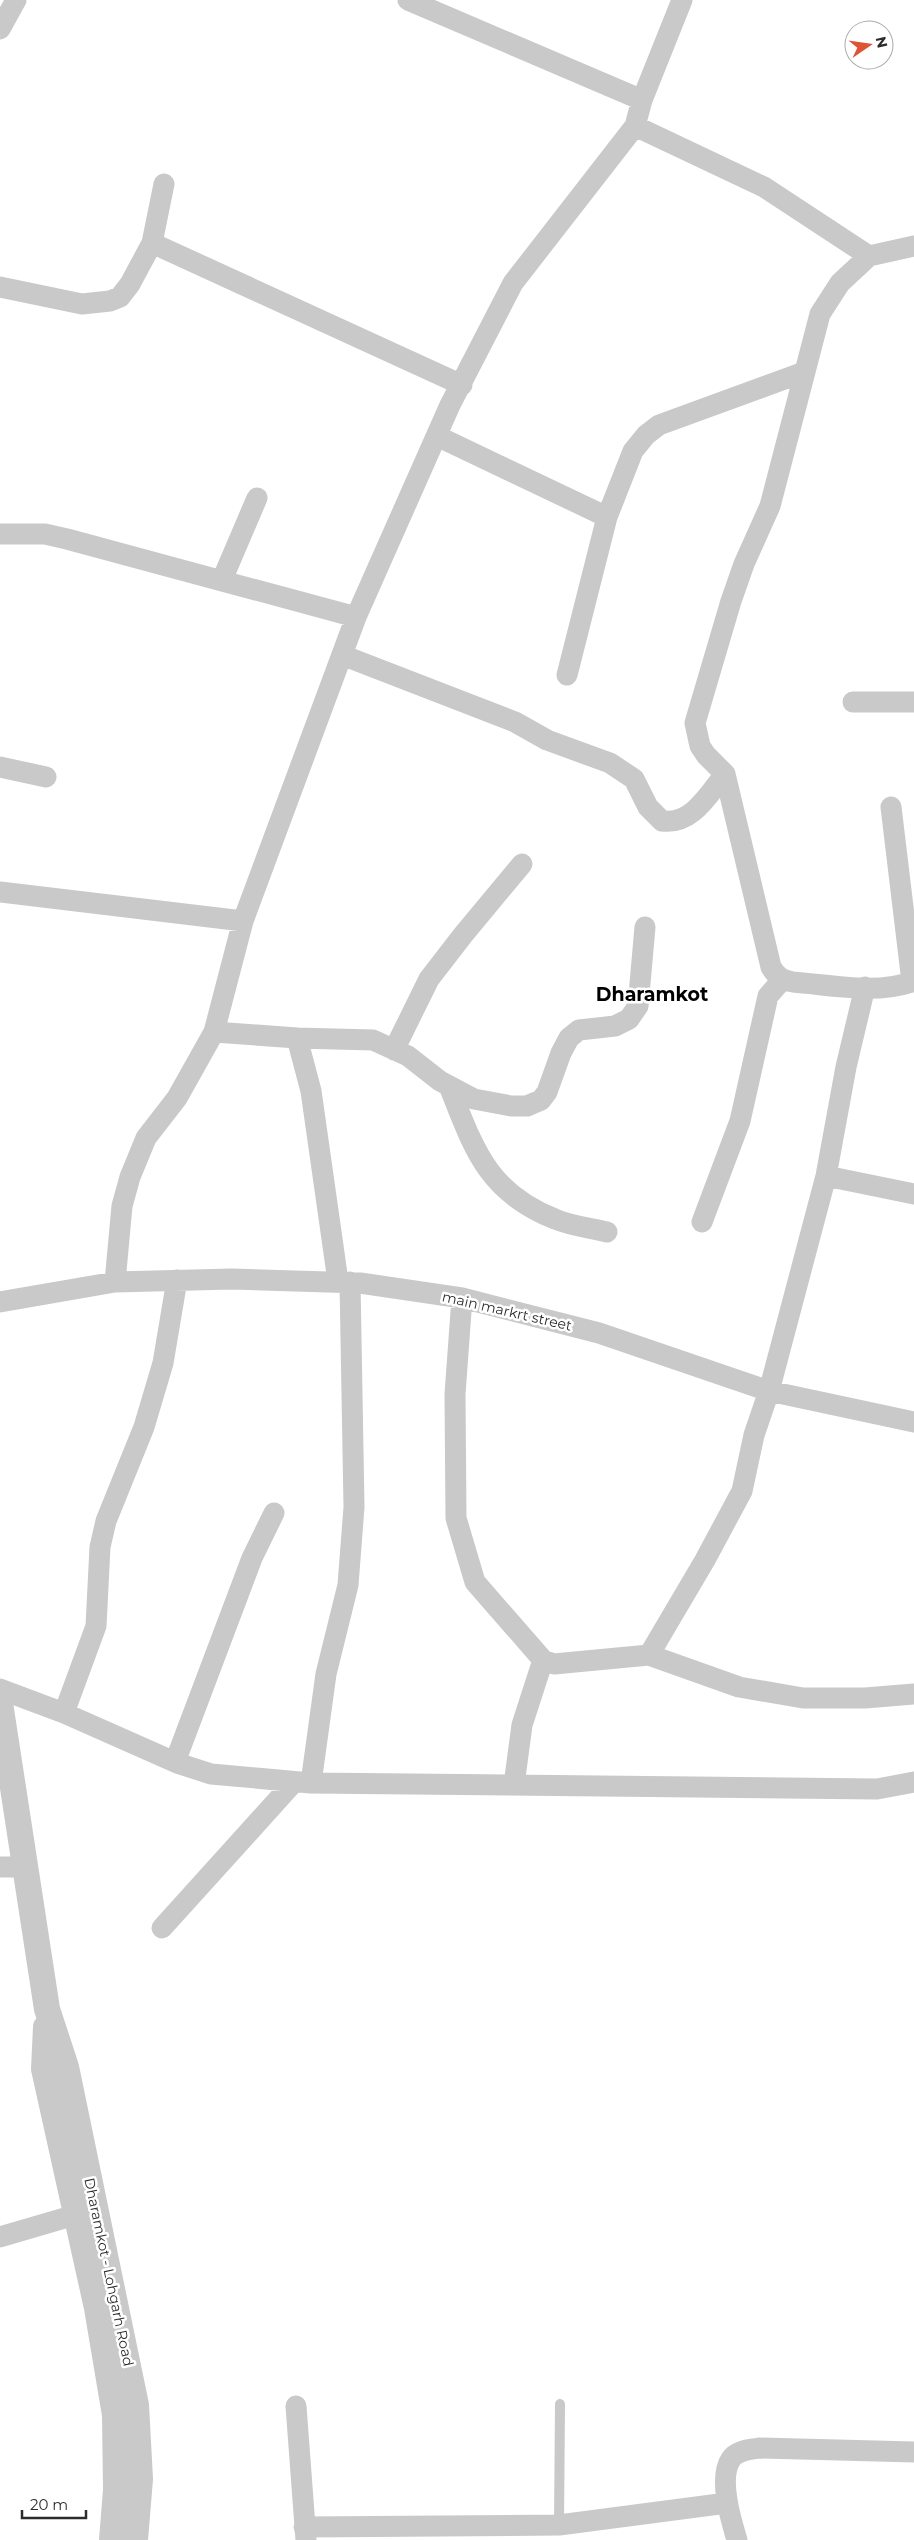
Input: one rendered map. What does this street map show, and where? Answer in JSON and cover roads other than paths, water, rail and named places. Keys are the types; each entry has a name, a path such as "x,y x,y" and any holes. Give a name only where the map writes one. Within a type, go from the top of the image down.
{"street":[{"path":"0,29 16,0"},
{"path":"408,0 642,100"},
{"path":"115,1282 122,1206 130,1177 146,1138 177,1098 214,1032 243,921 356,617 437,436 513,282 635,126 642,100 682,0"},
{"path":"635,126 764,187 869,256"},
{"path":"0,287 82,304 110,301 120,297 130,284 152,243 164,184"},
{"path":"152,243 462,386"},
{"path":"891,807 913,981 897,986 865,987 782,980 771,967 725,774 706,755 700,746 695,723 731,601 744,564 770,506 820,314 840,283 869,256 914,246"},
{"path":"567,675 607,517 634,451 646,435 659,425 804,372"},
{"path":"437,436 607,517"},
{"path":"222,580 257,498"},
{"path":"0,534 45,534 356,617"},
{"path":"342,655 515,722 547,740 610,763 634,779 648,807 662,821 678,821 690,815 725,774"},
{"path":"853,702 914,702"},
{"path":"0,766 46,777"},
{"path":"394,1050 430,979 463,934 522,864"},
{"path":"0,892 243,921"},
{"path":"214,1032 297,1038 373,1040 408,1056 449,1086 474,1100 512,1106 527,1106 541,1100 547,1092 561,1052 569,1038 579,1030 615,1026 629,1019 638,1006 644,928"},
{"path":"702,1222 740,1121 768,996 782,980"},
{"path":"649,1655 705,1560 742,1491 754,1436 769,1391 826,1176 846,1067 865,987"},
{"path":"162,1928 303,1783 326,1674 348,1585 354,1506 344,1281 311,1091 297,1038"},
{"path":"449,1086 471,1140 490,1174 520,1203 556,1220 608,1232"},
{"path":"826,1176 914,1194"},
{"name":"main markrt street","path":"0,1302 115,1282 232,1279 344,1281 462,1298 599,1333 769,1391 914,1422"},
{"path":"64,1713 96,1626 100,1547 106,1521 144,1427 163,1363 177,1280"},
{"path":"462,1298 455,1394 456,1518 475,1582 544,1660 562,1663 649,1655 739,1687 803,1698 865,1698 914,1694"},
{"path":"175,1762 252,1558 274,1514"},
{"path":"514,1784 522,1724 544,1660"},
{"path":"0,1689 64,1713 175,1762 211,1774 303,1783 876,1789 914,1782"},
{"name":"Dharamkot - Lohgarh Road","path":"0,1703 13,1867 47,2009 66,2067 136,2405 140,2479 135,2540"},
{"name":"Dharamkot - Lohgarh Road","path":"47,2009 44,2069 98,2316 115,2414 116,2490 112,2540"},
{"path":"0,2237 75,2215"},
{"path":"296,2406 305,2533 479,2533 559,2525 727,2503"},
{"path":"737,2540 727,2503 726,2477 730,2460 740,2452 759,2448 914,2452"}],"lane":[{"path":"559,2525 560,2404"}],"district":[{"name":"Dharamkot","path":"652,994"}]}
